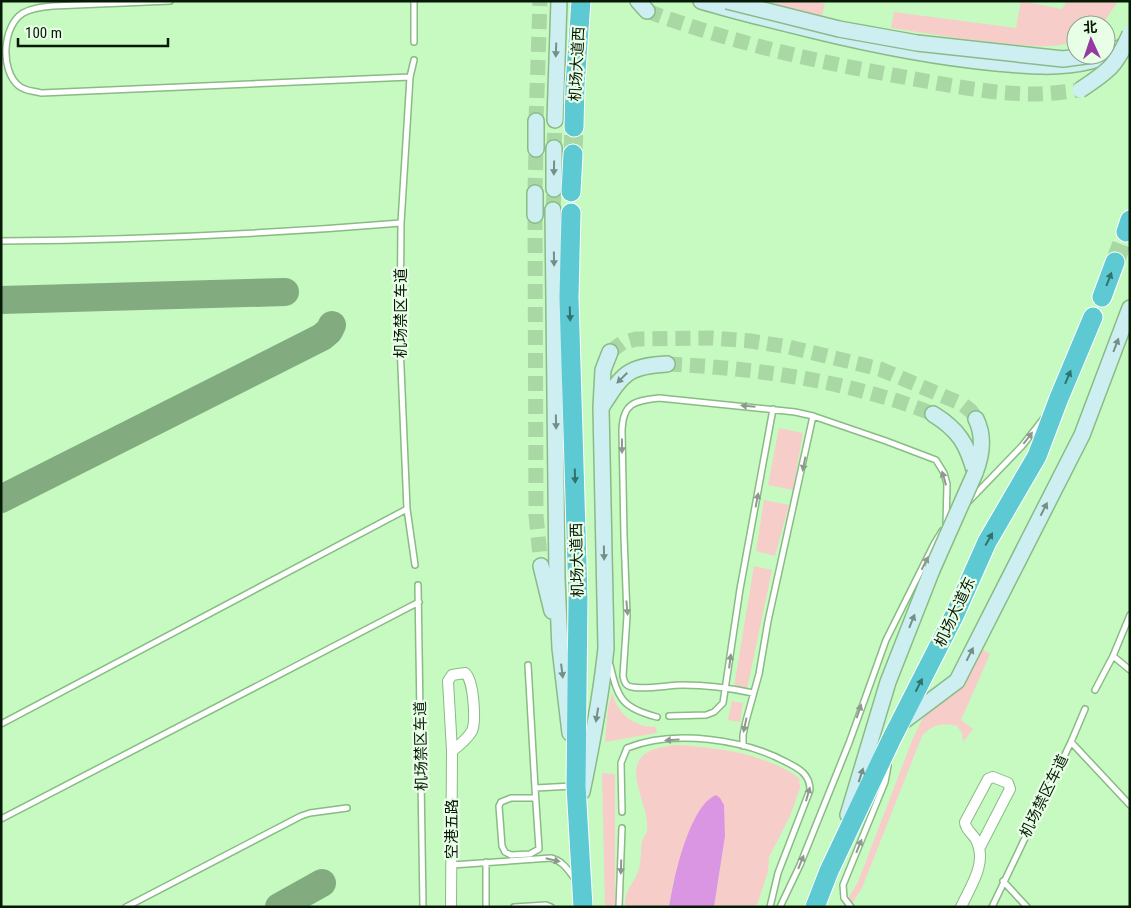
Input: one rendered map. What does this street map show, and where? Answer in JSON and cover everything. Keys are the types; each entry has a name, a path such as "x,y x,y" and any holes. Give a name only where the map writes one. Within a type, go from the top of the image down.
{"highway":[{"name":"机场大道西","path":"574,127 580,1"},
{"path":"562,191 573,154"},
{"name":"机场大道西","path":"562,212 569,298 578,598 576,786 583,898"},
{"path":"1102,297 1115,262"},
{"name":"机场大道东","path":"815,907 829,871 955,614 987,542 1037,456 1059,398 1094,317"}],"main road":[{"path":"554,120 559,1"},
{"path":"702,1 734,11 852,40 932,56 1020,65 1075,64 1092,61 1110,54 1130,42"},
{"path":"727,1 839,29 917,43 1066,60"},
{"path":"1116,42 1130,26"},
{"path":"1130,34 1121,54 1111,68 1079,87 1110,64 1130,42"},
{"path":"536,121 536,149"},
{"path":"554,148 562,191"},
{"path":"535,193 535,215"},
{"path":"560,648 562,212"},
{"path":"896,732 957,681 1082,435 1130,308"},
{"path":"578,813 594,734 606,648 604,505 600,408 603,370 610,352"},
{"path":"600,408 617,382 628,372 646,365 667,364"},
{"path":"933,414 954,428 970,456 975,473"},
{"path":"829,871 863,770 888,682 932,570 980,460 981,429 976,419"},
{"path":"540,566 560,648 576,786"}],"street":[{"name":"空港五路","path":"451,907 452,751 448,681 452,675 465,673 471,681 474,723 466,739 452,751"},
{"path":"961,907 978,872 980,858 977,842 965,826 966,818 989,778 993,777 1009,785 1010,789 979,849"}],"lane":[{"path":"170,1 53,6 35,8 22,14 13,22 8,33 6,53 12,78 19,86 41,93 410,77"},
{"path":"414,1 414,42"},
{"name":"机场禁区车道","path":"414,60 410,77 401,223 400,344 407,509 415,565"},
{"path":"1,241 126,238 330,229 401,223"},
{"path":"753,693 726,688 683,685 634,688 625,683 622,676 627,616 622,418 626,408 634,403 659,398 774,409 813,416 936,460 944,473 947,484 946,526"},
{"path":"780,907 800,865 849,743 886,640 934,544 946,526 1022,446 1059,398"},
{"path":"669,716 706,715 714,712 723,703 740,589 774,409"},
{"path":"743,746 743,735 759,674 768,621 813,416"},
{"path":"1,724 407,509"},
{"name":"机场禁区车道","path":"418,585 420,602 423,907"},
{"path":"1,819 420,602"},
{"path":"1095,690 1113,656 1130,616"},
{"path":"606,648 614,685 620,697 627,705 636,710 657,717"},
{"path":"1113,656 1130,670"},
{"path":"528,665 535,788 536,798 539,849 535,853 511,856 505,852 502,846 499,806 501,802 511,798 536,798"},
{"name":"机场禁区车道","path":"992,907 1084,709"},
{"path":"851,907 844,898 843,884 885,782 896,732"},
{"path":"622,812 621,763 627,748 639,743 685,739 712,740 743,746 779,758 804,772 810,784 810,790 778,873 770,907"},
{"path":"1070,742 1130,805"},
{"path":"535,788 576,786"},
{"path":"126,907 301,816 347,808"},
{"path":"619,907 622,828"},
{"path":"452,865 551,858 563,863 583,898"},
{"path":"486,862 486,907"},
{"path":"1003,881 1027,907"},
{"path":"514,907 546,905 551,907"}],"shaded area":[{"path":"747,1 816,1 825,4 821,19"},
{"path":"1021,1 1062,9 1067,1 1118,1 1109,15 1066,15 1066,44 1059,45 1007,44 891,28 894,12 1016,28"},
{"path":"779,428 803,433 793,490 768,485"},
{"path":"764,500 789,505 775,556 756,551"},
{"path":"754,566 772,570 747,689 734,687"},
{"path":"978,647 990,654 961,720 973,729 963,742 962,733 957,726 952,725 938,725 922,736 862,888 850,907 843,907 858,882 913,738 927,710"},
{"path":"612,693 622,713 640,725 656,727 657,733 605,742 608,707"},
{"path":"732,701 743,703 740,722 728,720"},
{"path":"674,745 707,747 755,757 785,769 799,778 800,788 790,816 769,857 768,872 756,907 714,907 725,836 673,882 669,907 625,907 627,892 639,868 642,841 647,831 646,814 636,778 638,763 649,752"},
{"path":"602,773 615,774 615,907 605,907"},
{"path":"716,795 724,805 725,836 714,907 669,907 674,880 690,828 706,802"}],"taxiway":[{"path":"1,300 285,292"},
{"path":"1,499 322,337 329,331 332,325"},
{"path":"279,907 322,883"}],"tunnel":[{"path":"536,121 540,1"},
{"path":"647,11 707,32 768,49 830,63 963,88 1016,94 1057,93 1080,90"},
{"path":"554,148 555,120"},
{"path":"573,154 574,127"},
{"path":"535,193 536,149"},
{"path":"553,210 554,189"},
{"path":"535,215 536,515 541,566"},
{"path":"1115,262 1126,232"},
{"path":"610,352 622,343 636,339 712,338 751,341 789,347 880,369 962,404 971,411 976,419"},
{"path":"667,364 734,369 802,378 869,393 933,414"}]}
